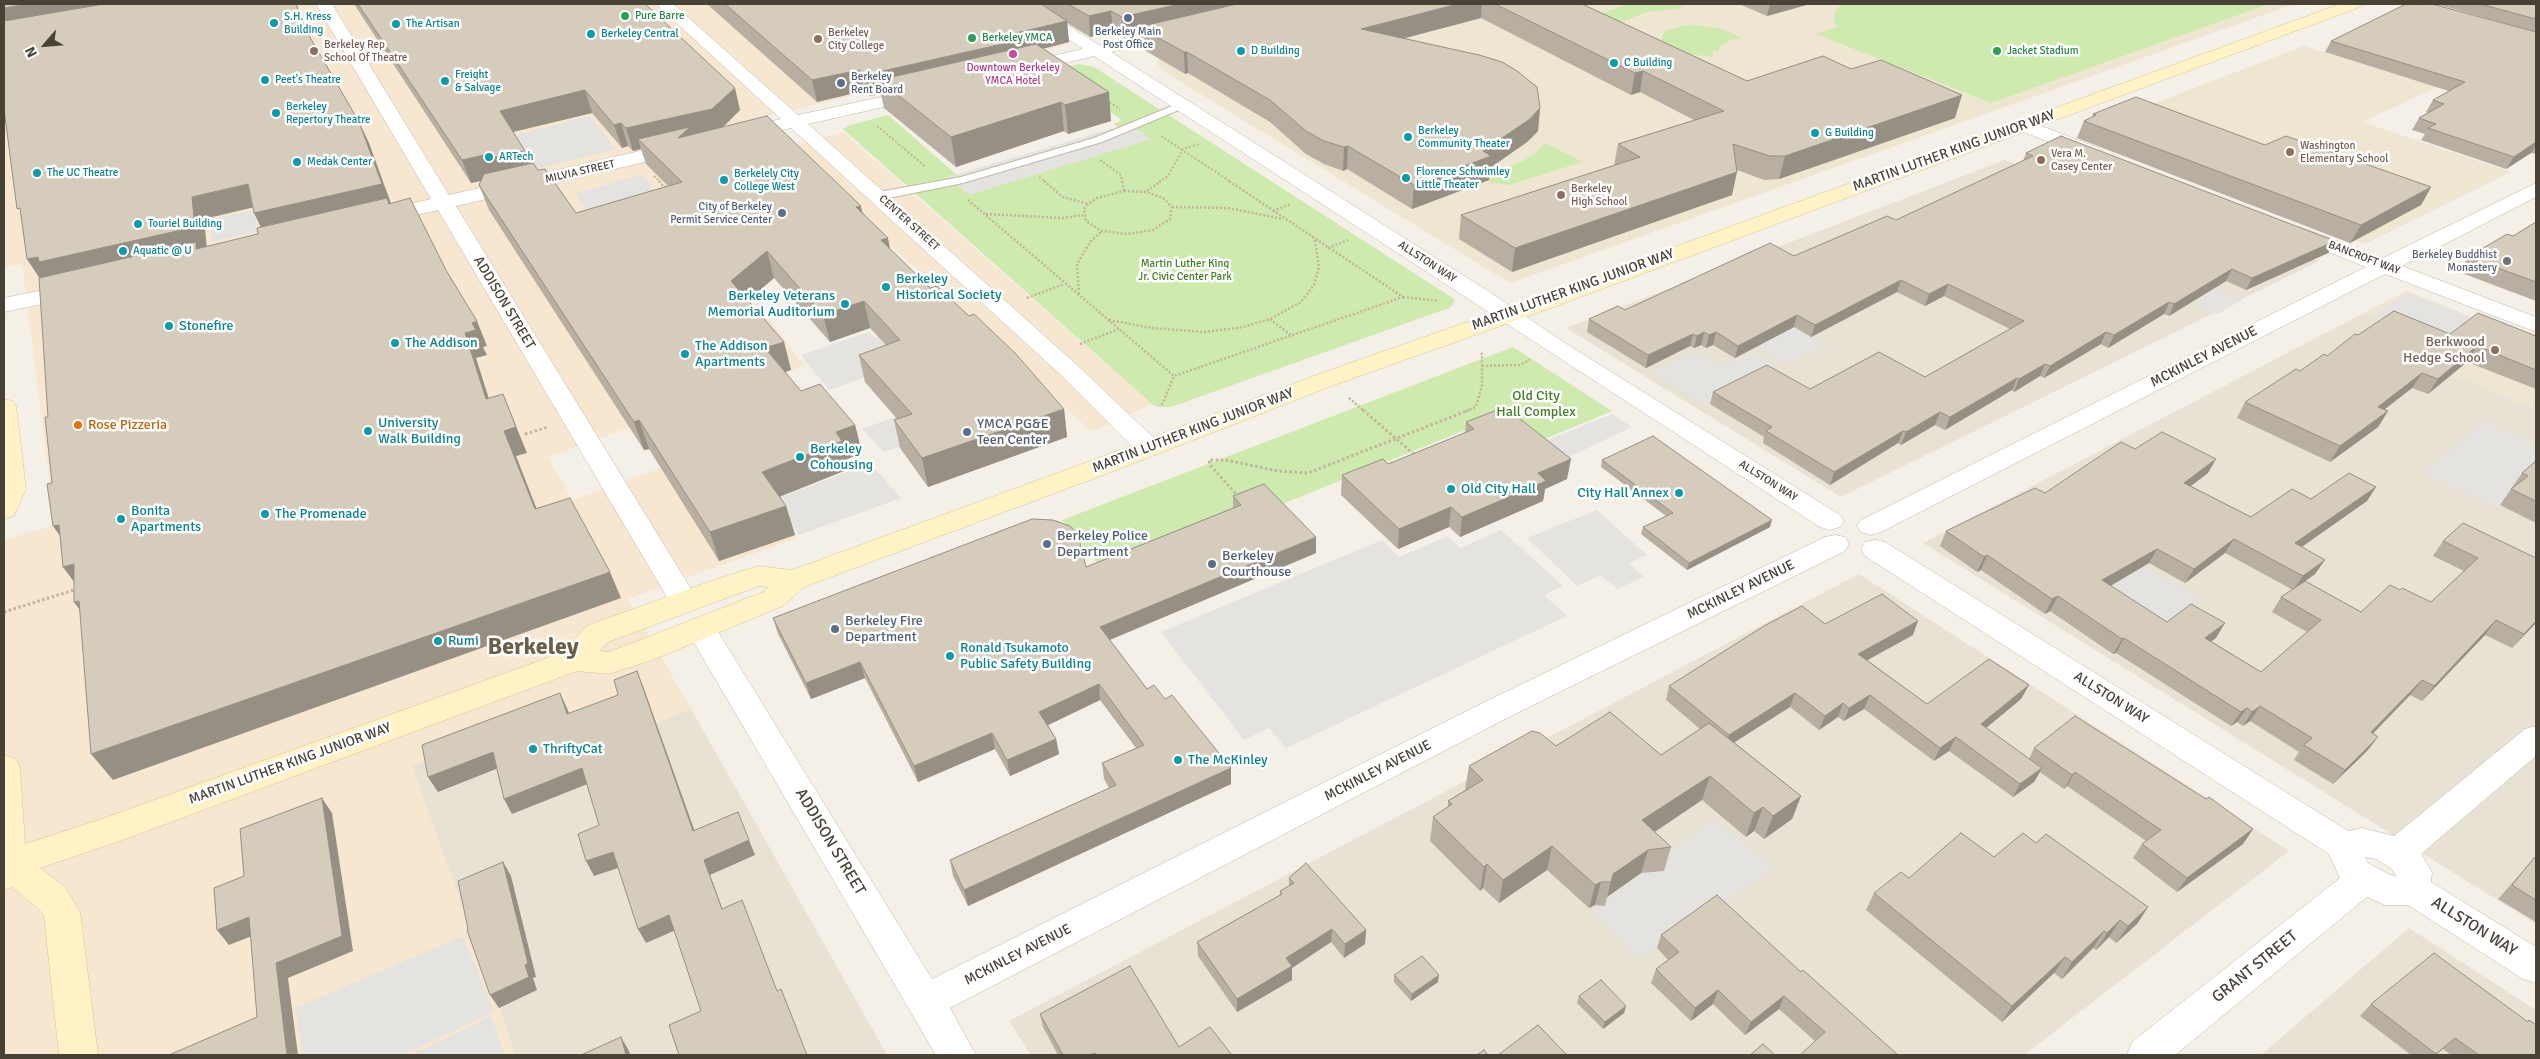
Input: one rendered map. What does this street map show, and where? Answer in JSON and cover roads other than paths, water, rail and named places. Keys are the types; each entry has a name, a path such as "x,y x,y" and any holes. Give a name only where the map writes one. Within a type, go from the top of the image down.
{"street":[{"name":"ADDISON STREET","path":"324,4 684,602"},
{"name":"CENTER STREET","path":"664,4 1001,307 1149,448"},
{"name":"ALLSTON WAY","path":"1024,4 1507,315 1833,532 1860,552 1873,537 2347,848"},
{"name":"MARTIN LUTHER KING JUNIOR WAY","path":"6,868 575,660 609,663 701,629 773,599 794,580 1149,448 1328,379 2354,4"},
{"path":"1011,71 1192,28"},
{"name":"MILVIA STREET","path":"359,222 933,90"},
{"path":"2023,125 2111,160"},
{"name":"MCKINLEY AVENUE","path":"1873,537 2384,266 2536,189"},
{"name":"BANCROFT WAY","path":"2277,225 2536,325"},
{"path":"4,305 93,286"},
{"path":"4,406 13,489 4,510"},
{"name":"MCKINLEY AVENUE","path":"924,1002 1490,714 1833,532"},
{"name":"MARTIN LUTHER KING JUNIOR WAY","path":"575,660 597,634 684,602 758,576 794,580"},
{"name":"ADDISON STREET","path":"701,629 769,739 957,1055"},
{"path":"2397,854 2536,738"},
{"path":"4,768 6,868 52,898 62,912 78,1055"},
{"path":"2353,843 2373,843 2397,854 2414,872 2415,879 2411,888 2405,891 2385,890 2364,879 2356,873 2347,859 2347,848 2353,843"},
{"name":"GRANT STREET","path":"2146,1055 2364,879"},
{"name":"ALLSTON WAY","path":"2411,888 2536,967"}],"lane":[{"path":"878,196 944,182 963,180 1079,146 1182,105"}],"place":[{"name":"Pure Barre","path":"625,16"},
{"name":"Berkeley Main Post Office","path":"1128,18"},
{"name":"S.H. Kress Building","path":"274,23"},
{"name":"The Artisan","path":"396,24"},
{"name":"Berkeley Central","path":"591,34"},
{"name":"Berkeley YMCA","path":"972,38"},
{"name":"Berkeley City College","path":"818,39"},
{"name":"Berkeley Rep School Of Theatre","path":"314,51"},
{"name":"D Building","path":"1241,51"},
{"name":"Jacket Stadium","path":"1997,51"},
{"name":"Downtown Berkeley YMCA Hotel","path":"1013,54"},
{"name":"C Building","path":"1614,63"},
{"name":"Peet's Theatre","path":"265,80"},
{"name":"Freight & Salvage","path":"445,81"},
{"name":"Berkeley Rent Board","path":"841,83"},
{"name":"Berkeley Repertory Theatre","path":"276,113"},
{"name":"G Building","path":"1815,133"},
{"name":"Berkeley Community Theater","path":"1408,137"},
{"name":"Washington Elementary School","path":"2290,152"},
{"name":"ARTech","path":"489,157"},
{"name":"Vera M. Casey Center","path":"2041,160"},
{"name":"Medak Center","path":"297,162"},
{"name":"The UC Theatre","path":"37,173"},
{"name":"Florence Schwimley Little Theater","path":"1406,178"},
{"name":"Berkelely City College West","path":"724,180"},
{"name":"Berkeley High School","path":"1561,195"},
{"name":"City of Berkeley Permit Service Center","path":"782,213"},
{"name":"Touriel Building","path":"138,224"},
{"name":"Aquatic @ U","path":"123,251"},
{"name":"Berkeley Buddhist Monastery","path":"2507,261"},
{"name":"Berkeley Historical Society","path":"886,287"},
{"name":"Berkeley Veterans Memorial Auditorium","path":"845,304"},
{"name":"Stonefire","path":"169,326"},
{"name":"The Addison","path":"395,343"},
{"name":"Berkwood Hedge School","path":"2495,350"},
{"name":"The Addison Apartments","path":"685,354"},
{"name":"Rose Pizzeria","path":"78,425"},
{"name":"University Walk Building","path":"368,431"},
{"name":"YMCA PG&E Teen Center","path":"967,432"},
{"name":"Berkeley Cohousing","path":"800,457"},
{"name":"Old City Hall","path":"1451,489"},
{"name":"City Hall Annex","path":"1679,493"},
{"name":"The Promenade","path":"265,514"},
{"name":"Bonita Apartments","path":"121,519"},
{"name":"Berkeley Police Department","path":"1047,544"},
{"name":"Berkeley Courthouse","path":"1212,564"},
{"name":"Berkeley Fire Department","path":"835,629"},
{"name":"Rumi","path":"438,641"},
{"name":"Ronald Tsukamoto Public Safety Building","path":"950,656"},
{"name":"ThriftyCat","path":"533,749"},
{"name":"The McKinley","path":"1178,760"}],"district":[{"name":"Berkeley","path":"533,648"}],"park label":[{"name":"Martin Luther King Jr. Civic Center Park","path":"1185,270"},
{"name":"Old City Hall Complex","path":"1536,404"}]}
